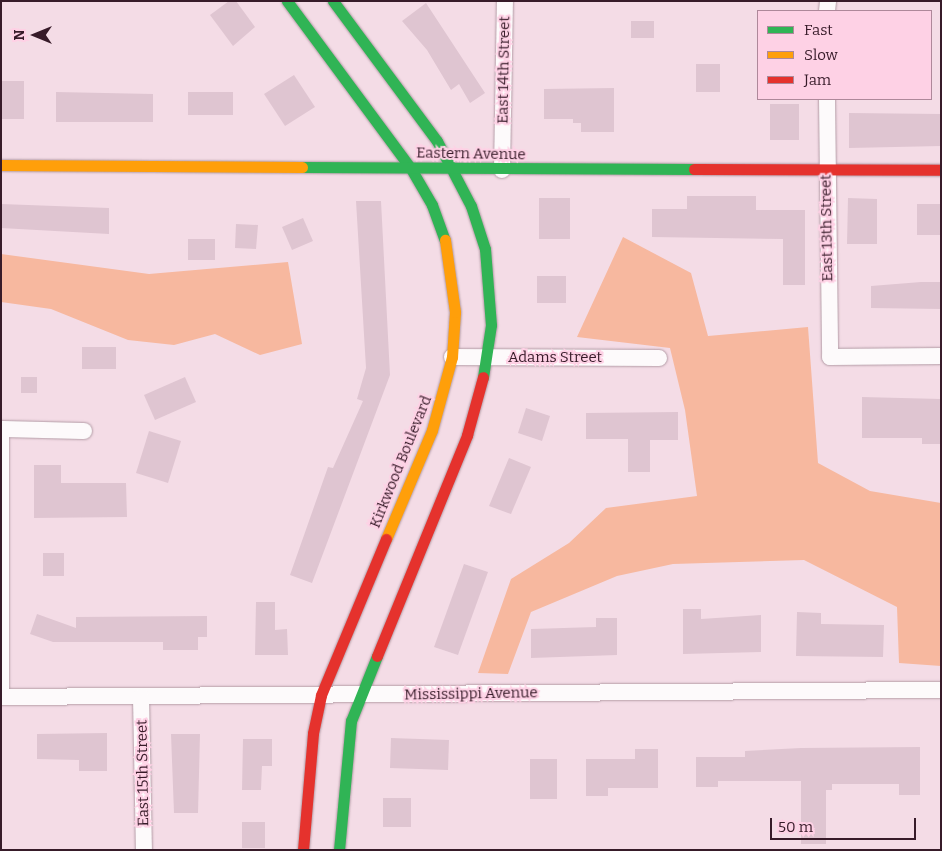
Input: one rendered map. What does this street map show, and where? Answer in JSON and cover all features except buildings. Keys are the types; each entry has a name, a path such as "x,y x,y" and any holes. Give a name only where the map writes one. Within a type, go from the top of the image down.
{"street":[{"name":"Kirkwood Boulevard","path":"287,1 410,167 444,236 454,288 452,357 432,430 321,695 313,733 303,850"},
{"path":"333,1 452,169 471,206 484,249 491,325 487,358 467,435 358,696 344,752 339,850"},
{"name":"East 14th Street","path":"502,170 505,1"},
{"name":"East 13th Street","path":"827,100 826,169 830,357 941,356"},
{"name":"Eastern Avenue","path":"1,165 410,167 502,170 941,170"},
{"name":"Adams Street","path":"452,357 659,358"},
{"path":"1,697 2,429 84,431"},
{"name":"Mississippi Avenue","path":"1,697 358,696 941,690"},
{"name":"East 15th Street","path":"141,697 144,850"}],"shaded area":[{"path":"623,237 691,273 708,336 808,327 818,463 870,491 941,503 941,666 899,663 897,607 804,560 673,564 617,576 531,612 508,674 478,673 511,579 569,543 606,508 697,496 685,410 670,348 577,337"},
{"path":"1,254 149,274 288,262 302,344 260,355 215,334 174,345 128,340 51,309 1,302"}],"traffic: fast":[{"path":"287,1 410,167 432,205 445,240"},
{"path":"333,1 437,141 471,206 485,249 491,325 483,377"},
{"path":"302,167 694,169"},
{"path":"339,850 351,721 377,656"}],"traffic: slow":[{"path":"1,165 302,167"},
{"path":"386,539 432,430 452,357 455,312 445,240"}],"traffic: jam":[{"path":"694,169 941,170"},
{"path":"377,656 467,435 483,377"},
{"path":"303,850 313,733 321,695 386,539"}]}
